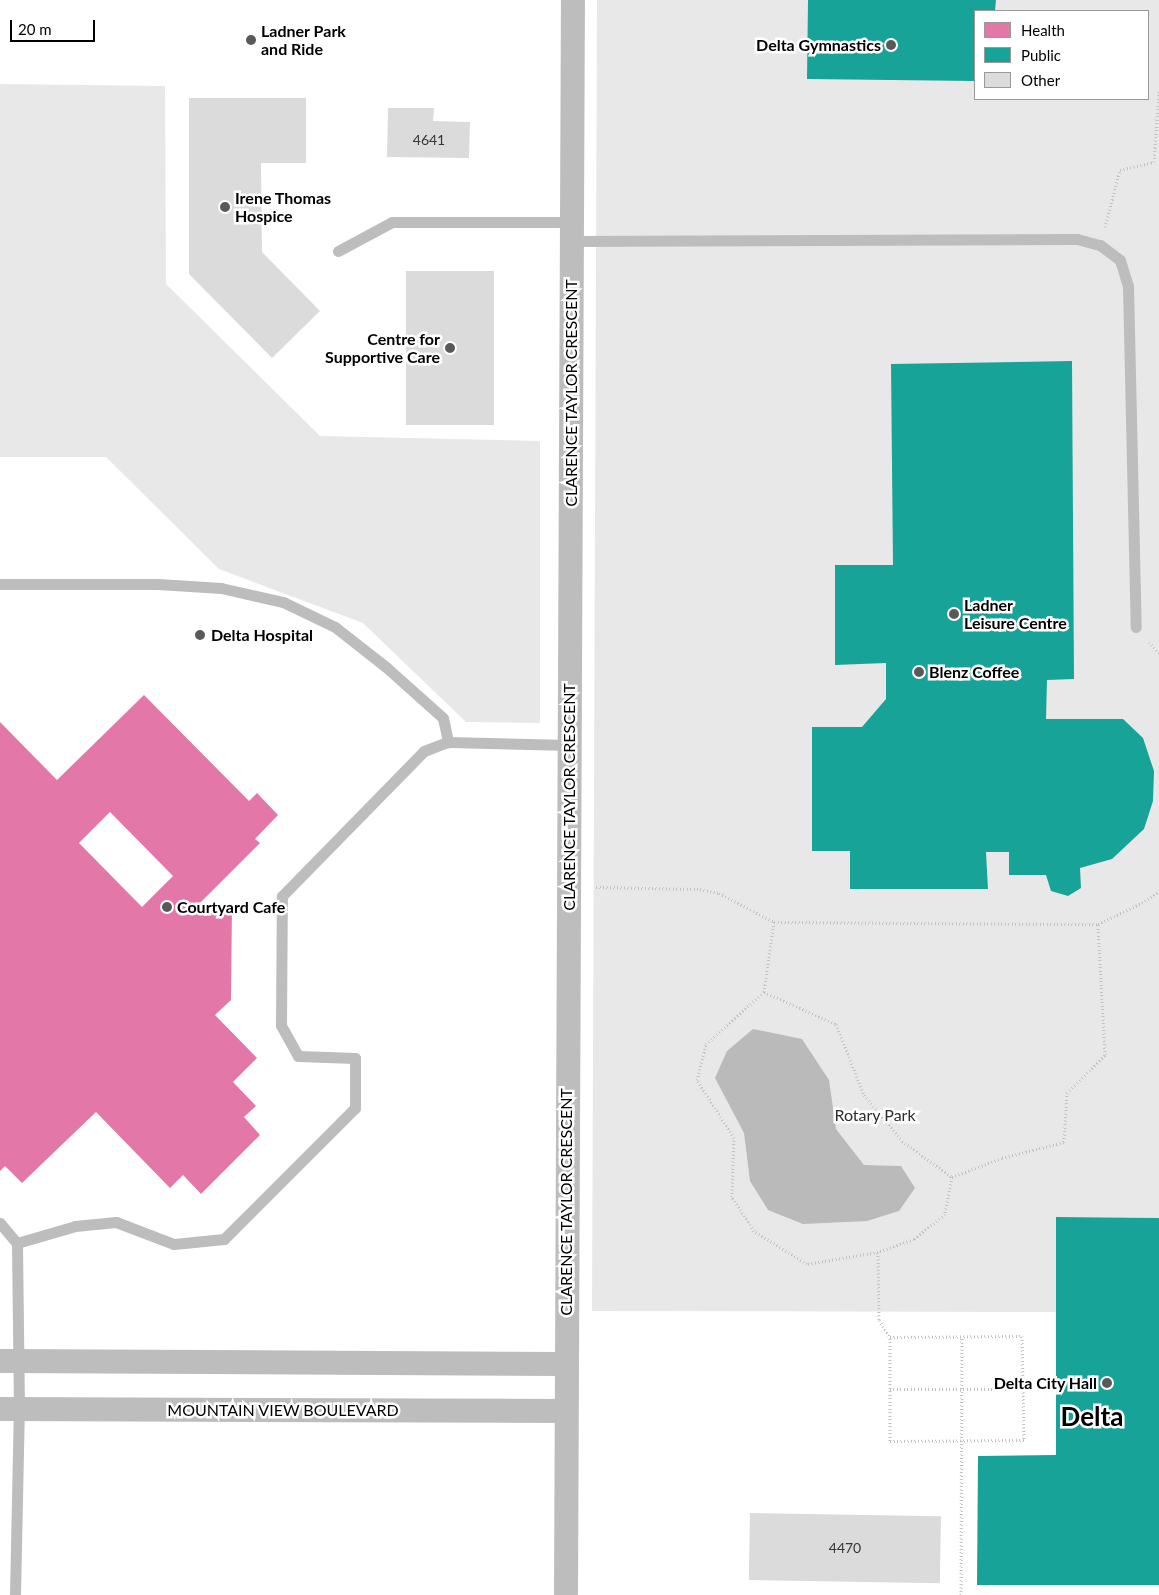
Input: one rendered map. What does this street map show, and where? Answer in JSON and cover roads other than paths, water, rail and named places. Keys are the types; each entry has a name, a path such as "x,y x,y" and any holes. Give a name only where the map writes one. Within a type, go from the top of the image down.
{"street":[{"name":"CLARENCE TAYLOR CRESCENT","path":"566,1595 573,0"},
{"path":"9,1361 566,1364"},
{"name":"MOUNTAIN VIEW BOULEVARD","path":"9,1409 566,1411"}],"lane":[{"path":"338,251 392,222 572,232 1076,239 1100,245 1120,260 1128,286 1136,627"},
{"path":"0,584 158,584 221,588 283,602 335,627 386,667 443,718 448,742"},
{"path":"17,1243 75,1226 116,1222 174,1244 224,1239 356,1108 355,1058 298,1056 280,1025 282,896 424,751 448,742 569,745"},
{"path":"0,1223 17,1243 9,1361 15,1595"}],"place":[{"name":"Ladner Park and Ride","path":"251,40"},
{"name":"Delta Gymnastics","path":"891,45"},
{"name":"Irene Thomas Hospice","path":"225,207"},
{"name":"Centre for Supportive Care","path":"450,348"},
{"name":"Ladner Leisure Centre","path":"954,614"},
{"name":"Delta Hospital","path":"200,635"},
{"name":"Blenz Coffee","path":"919,672"},
{"name":"Courtyard Cafe","path":"167,907"},
{"name":"Delta City Hall","path":"1107,1383"}],"district":[{"name":"Delta","path":"1092,1417"}],"park label":[{"name":"Rotary Park","path":"875,1115"}]}
